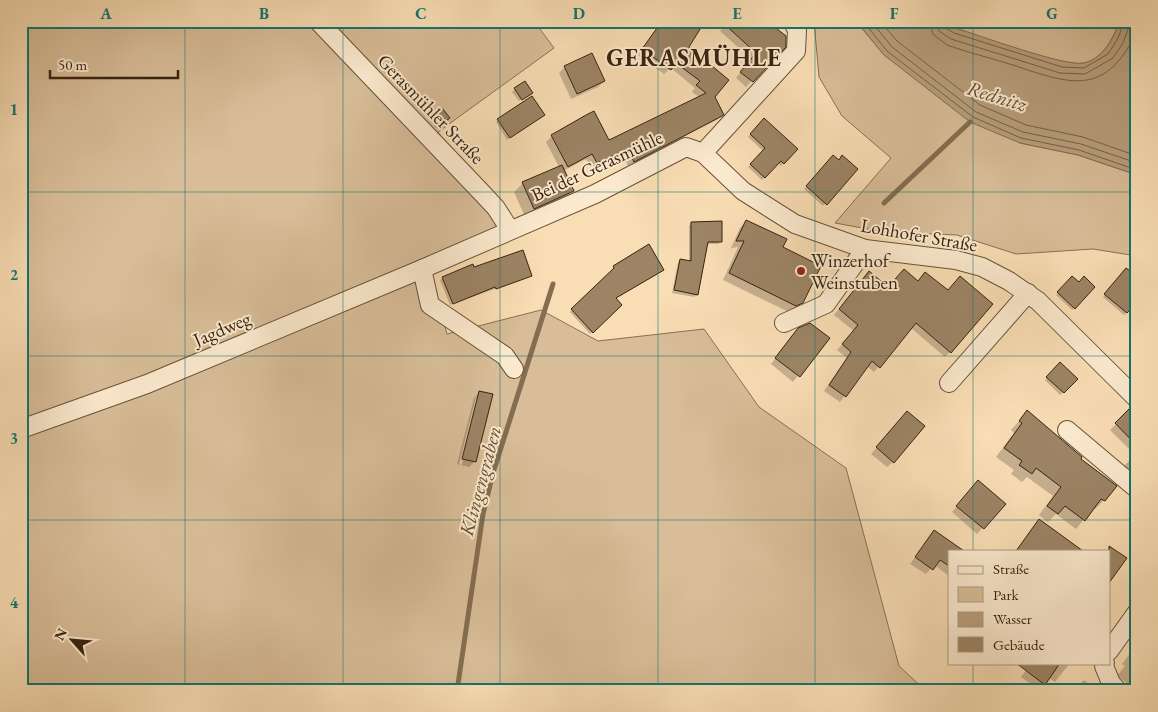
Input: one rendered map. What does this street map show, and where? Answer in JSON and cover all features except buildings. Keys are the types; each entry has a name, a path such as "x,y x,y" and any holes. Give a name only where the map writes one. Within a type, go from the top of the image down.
{"street":[{"name":"Gerasmühler Straße","path":"318,21 496,208 510,230"},
{"path":"703,153 796,51 797,30 792,21"},
{"name":"Bei der Gerasmühle","path":"429,265 595,194 686,147 703,153"},
{"name":"Lohhofer Straße","path":"703,153 744,191 795,224 865,249 956,260 974,265 1009,281 1028,293 1137,399"},
{"path":"784,323 826,304 865,249"},
{"path":"429,265 430,305 505,356 514,368"},
{"name":"Jagdweg","path":"21,429 147,384 429,265"},
{"path":"949,383 1028,293"},
{"path":"1067,430 1137,489"},
{"path":"1110,650 1137,612"},
{"path":"1105,664 1110,683 1118,691"}],"green space":[{"path":"21,21 534,21 554,48 438,132 505,229 430,269 447,334 541,310 598,341 704,329 759,407 846,468 899,666 926,691 21,691"},
{"path":"814,21 856,21 884,55 1020,143 1078,155 1137,175 1137,256 1093,249 1016,254 957,235 884,232 835,223 891,158 842,116 819,77"},
{"path":"945,21 1120,21 1111,40 1097,57 1084,63 1074,63 1059,61 1001,44 955,28"}],"water":[{"name":"Rednitz","path":"856,21 945,21 955,28 1021,50 1059,60 1084,63 1097,57 1102,52 1111,40 1120,21 1137,21 1137,175 1078,155 1020,143 970,122 884,55"}],"waterway":[{"path":"884,203 970,122"},
{"name":"Klingengraben","path":"457,691 483,514 493,473 553,284"}],"place":[{"name":"Winzerhof Weinstuben","path":"801,271"}],"district":[{"name":"GERASMÜHLE","path":"694,57"}]}
